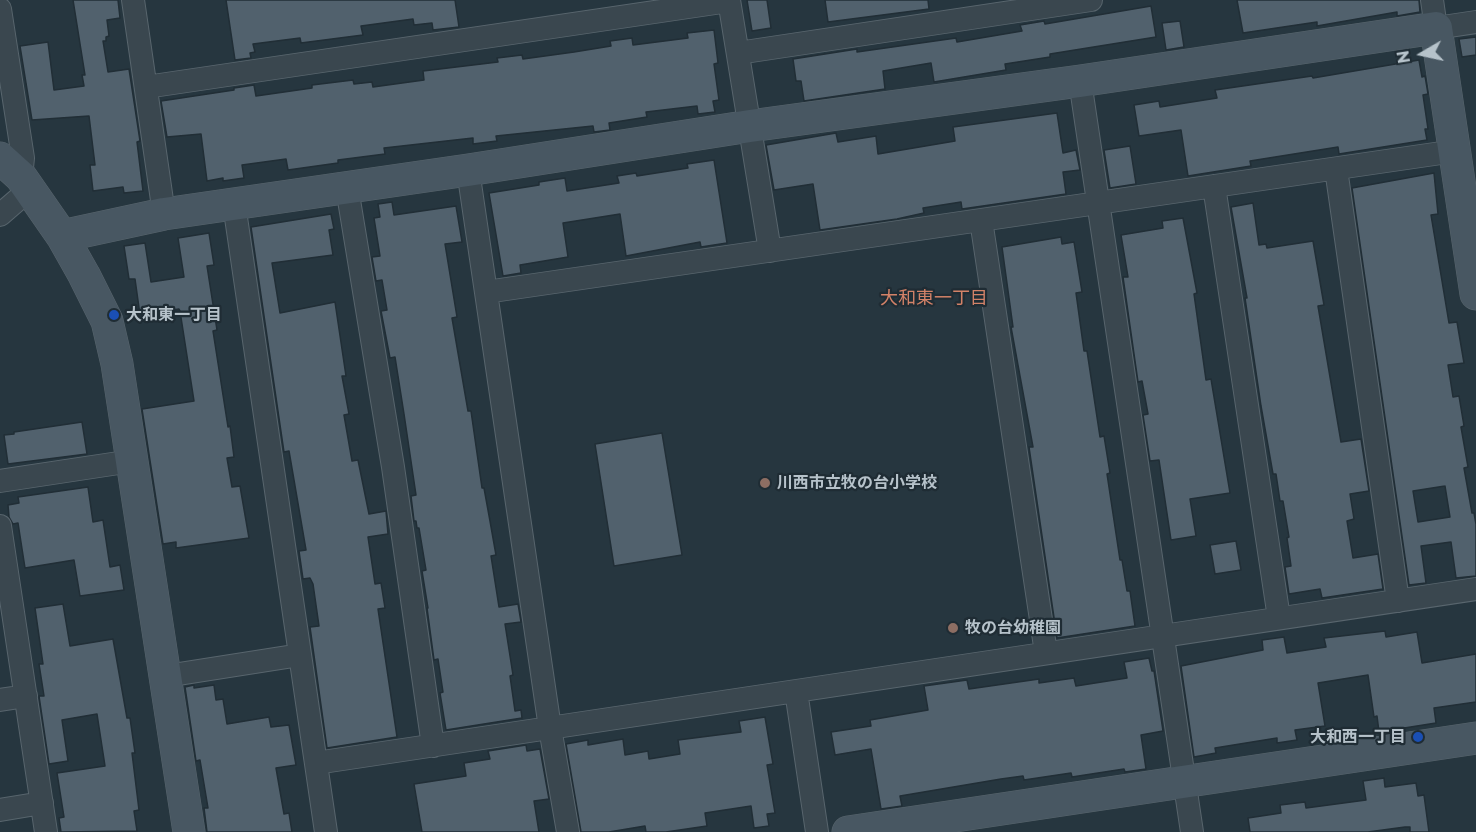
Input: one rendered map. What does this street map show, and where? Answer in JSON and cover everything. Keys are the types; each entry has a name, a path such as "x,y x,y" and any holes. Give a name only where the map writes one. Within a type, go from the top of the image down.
{"street":[{"path":"133,0 164,214"},
{"path":"146,87 729,0 770,251"},
{"path":"738,52 1091,0"},
{"path":"0,9 23,158 0,215"},
{"path":"62,236 164,214 750,126 1080,81 1434,14 1476,22"},
{"path":"1434,14 1476,294"},
{"path":"1080,81 1192,832"},
{"path":"486,292 1455,151"},
{"path":"1335,169 1398,601"},
{"path":"468,170 550,728 568,832"},
{"path":"17,175 62,236 106,321 117,364 189,832"},
{"path":"1214,186 1279,618"},
{"path":"347,188 393,467 433,746"},
{"path":"234,204 326,832"},
{"path":"981,220 1046,653"},
{"path":"0,481 132,461"},
{"path":"0,526 5,588 26,696 46,832"},
{"path":"316,763 1476,589"},
{"path":"166,676 300,656"},
{"path":"796,691 817,832"},
{"path":"0,700 26,696"},
{"path":"848,832 1476,738"},
{"path":"0,810 42,803"}],"building":[{"path":"73,0 118,0 120,18 107,20 109,36 106,37 106,41 103,41 108,72 129,69 140,141 137,142 143,191 124,193 123,187 93,191 90,165 95,165 89,116 32,120 20,46 48,42 54,90 84,86 82,75 85,75"},
{"path":"226,0 455,0 459,27 433,30 432,23 414,25 413,19 361,26 363,35 301,43 300,38 253,44 255,52 250,53 251,58 235,60"},
{"path":"747,0 767,0 771,28 752,31"},
{"path":"825,0 928,0 929,9 828,22"},
{"path":"1237,0 1419,0 1420,12 1397,16 1397,12 1317,26 1317,22 1243,33"},
{"path":"1151,6 1156,37 1050,54 1050,57 1005,64 1006,70 934,82 931,63 883,71 885,89 804,101 801,81 796,81 793,59 956,38 957,42 1022,31 1020,25 1044,21 1045,24"},
{"path":"1180,21 1184,47 1166,50 1162,23"},
{"path":"714,30 718,63 714,64 719,100 713,101 715,112 698,114 697,106 646,112 647,117 609,123 610,130 594,132 593,126 496,136 497,141 473,144 473,138 384,148 385,154 288,170 286,159 242,165 244,178 223,181 223,178 207,181 201,134 167,137 161,101 254,85 256,96 353,80 354,84 372,82 373,87 424,80 423,71 498,62 497,58 522,55 523,59 574,52 611,46 610,41 632,38 633,45 688,38 687,33"},
{"path":"1476,37 1476,55 1462,57 1459,39"},
{"path":"1419,60 1428,94 1423,95 1428,129 1425,129 1427,140 1339,154 1338,147 1250,161 1251,166 1188,176 1181,130 1139,136 1134,105 1159,101 1160,107 1217,98 1215,90 1312,76 1313,78"},
{"path":"1057,113 1063,153 1076,150 1080,170 1063,172 1066,194 962,209 961,202 923,208 924,213 897,219 820,230 813,184 774,190 766,145 836,133 838,142 876,136 878,154 955,141 953,127"},
{"path":"1130,146 1136,184 1110,188 1104,150"},
{"path":"714,160 727,243 701,247 700,242 626,256 620,214 563,223 568,257 520,265 521,273 503,276 489,193 539,185 539,182 565,178 567,191 619,183 617,176 636,173 637,176 688,168 687,164"},
{"path":"1434,173 1438,214 1431,215 1449,323 1457,322 1464,363 1448,365 1453,397 1459,396 1464,426 1461,427 1468,467 1464,468 1476,524 1476,576 1456,578 1451,542 1421,546 1426,583 1409,585 1352,188","holes":["1445,486 1450,517 1418,522 1413,491"]},
{"path":"392,202 394,215 456,206 462,242 445,244 457,317 452,318 496,555 491,556 499,607 518,604 521,622 505,624 513,675 510,676 515,711 521,710 522,718 446,730 440,693 443,692 438,659 434,660 422,571 426,570 419,528 414,521 411,496 416,495 404,414 395,357 390,358 381,311 387,310 382,280 376,281 372,257 380,256 374,218 380,217 378,204"},
{"path":"1253,203 1259,245 1266,244 1267,248 1313,241 1324,305 1318,306 1341,442 1361,439 1369,491 1350,494 1354,519 1347,521 1353,558 1378,554 1383,589 1322,598 1320,589 1289,594 1285,567 1291,566 1287,538 1289,537 1283,501 1280,501 1276,474 1273,474 1261,406 1245,298 1247,298 1231,207"},
{"path":"331,214 334,229 329,230 333,255 272,263 280,313 335,302 346,376 342,376 349,414 344,415 352,461 358,460 369,514 386,511 388,534 368,537 375,584 381,583 385,608 378,609 397,737 327,748 310,627 319,626 313,584 310,578 303,579 299,551 306,550 289,451 284,452 251,227"},
{"path":"1183,218 1197,293 1194,294 1206,380 1211,379 1230,493 1190,499 1196,536 1171,540 1159,460 1150,461 1143,415 1148,414 1142,381 1138,382 1123,277 1128,277 1121,235 1163,228 1162,221"},
{"path":"209,233 214,265 207,266 217,330 213,331 234,457 227,458 232,487 240,486 249,538 176,548 176,542 163,544 142,409 194,401 180,311 179,309 140,315 135,279 129,279 124,246 145,243 151,282 184,277 178,238"},
{"path":"1061,237 1062,244 1074,242 1082,292 1076,293 1084,351 1087,351 1100,437 1104,436 1110,473 1107,474 1120,560 1122,560 1127,591 1130,591 1135,626 1057,638 1029,447 1033,447 1011,327 1013,327 1002,247"},
{"path":"82,422 87,454 8,464 4,435"},
{"path":"662,433 682,555 614,566 595,444"},
{"path":"88,487 93,522 103,520 110,567 120,565 124,590 80,596 74,560 25,568 18,523 13,524 9,517 8,505 19,503 18,497"},
{"path":"1236,541 1241,570 1215,574 1210,545"},
{"path":"63,604 70,646 113,639 135,753 132,753 139,810 134,811 137,831 61,832 59,818 64,817 57,773 105,766 97,714 62,720 68,761 49,764 39,696 44,696 39,664 43,664 35,608"},
{"path":"1385,631 1386,637 1417,632 1422,663 1476,654 1476,702 1434,708 1436,723 1379,732 1377,716 1374,717 1368,675 1318,683 1325,726 1295,730 1297,740 1277,743 1277,738 1215,748 1216,753 1194,757 1181,666 1263,650 1262,640 1284,637 1287,653 1326,647 1324,638"},
{"path":"1149,658 1152,671 1154,671 1163,731 1141,735 1146,769 1125,772 1124,769 1072,777 1071,773 1024,780 1023,776 1001,779 900,796 902,806 881,809 871,749 835,755 831,732 871,726 870,720 928,710 924,686 967,680 969,689 1039,679 1039,683 1074,678 1076,686 1127,678 1124,662"},
{"path":"194,685 194,688 214,685 216,700 223,699 227,724 269,717 271,727 289,725 296,765 276,768 284,814 289,813 292,832 207,832 204,808 208,808 200,760 196,761 185,687"},
{"path":"765,717 773,764 767,765 775,813 767,814 769,826 754,828 751,806 705,813 707,826 666,832 646,832 645,826 609,832 581,832 566,744 588,740 588,745 623,739 625,755 648,751 649,759 680,754 678,740 741,732 739,721"},
{"path":"526,745 527,751 540,749 549,799 534,801 539,832 422,832 414,784 466,776 464,763 490,759 488,751"},
{"path":"1384,778 1385,787 1416,783 1418,796 1424,795 1429,832 1410,832 1410,827 1405,827 1368,832 1250,832 1248,818 1281,813 1280,805 1305,802 1306,808 1366,800 1363,781"}],"place":[{"name":"大和東一丁目","path":"114,315"},
{"name":"川西市立牧の台小学校","path":"765,483"},
{"name":"牧の台幼稚園","path":"953,628"},
{"name":"大和西一丁目","path":"1418,737"}],"district":[{"name":"大和東一丁目","path":"934,299"}]}
